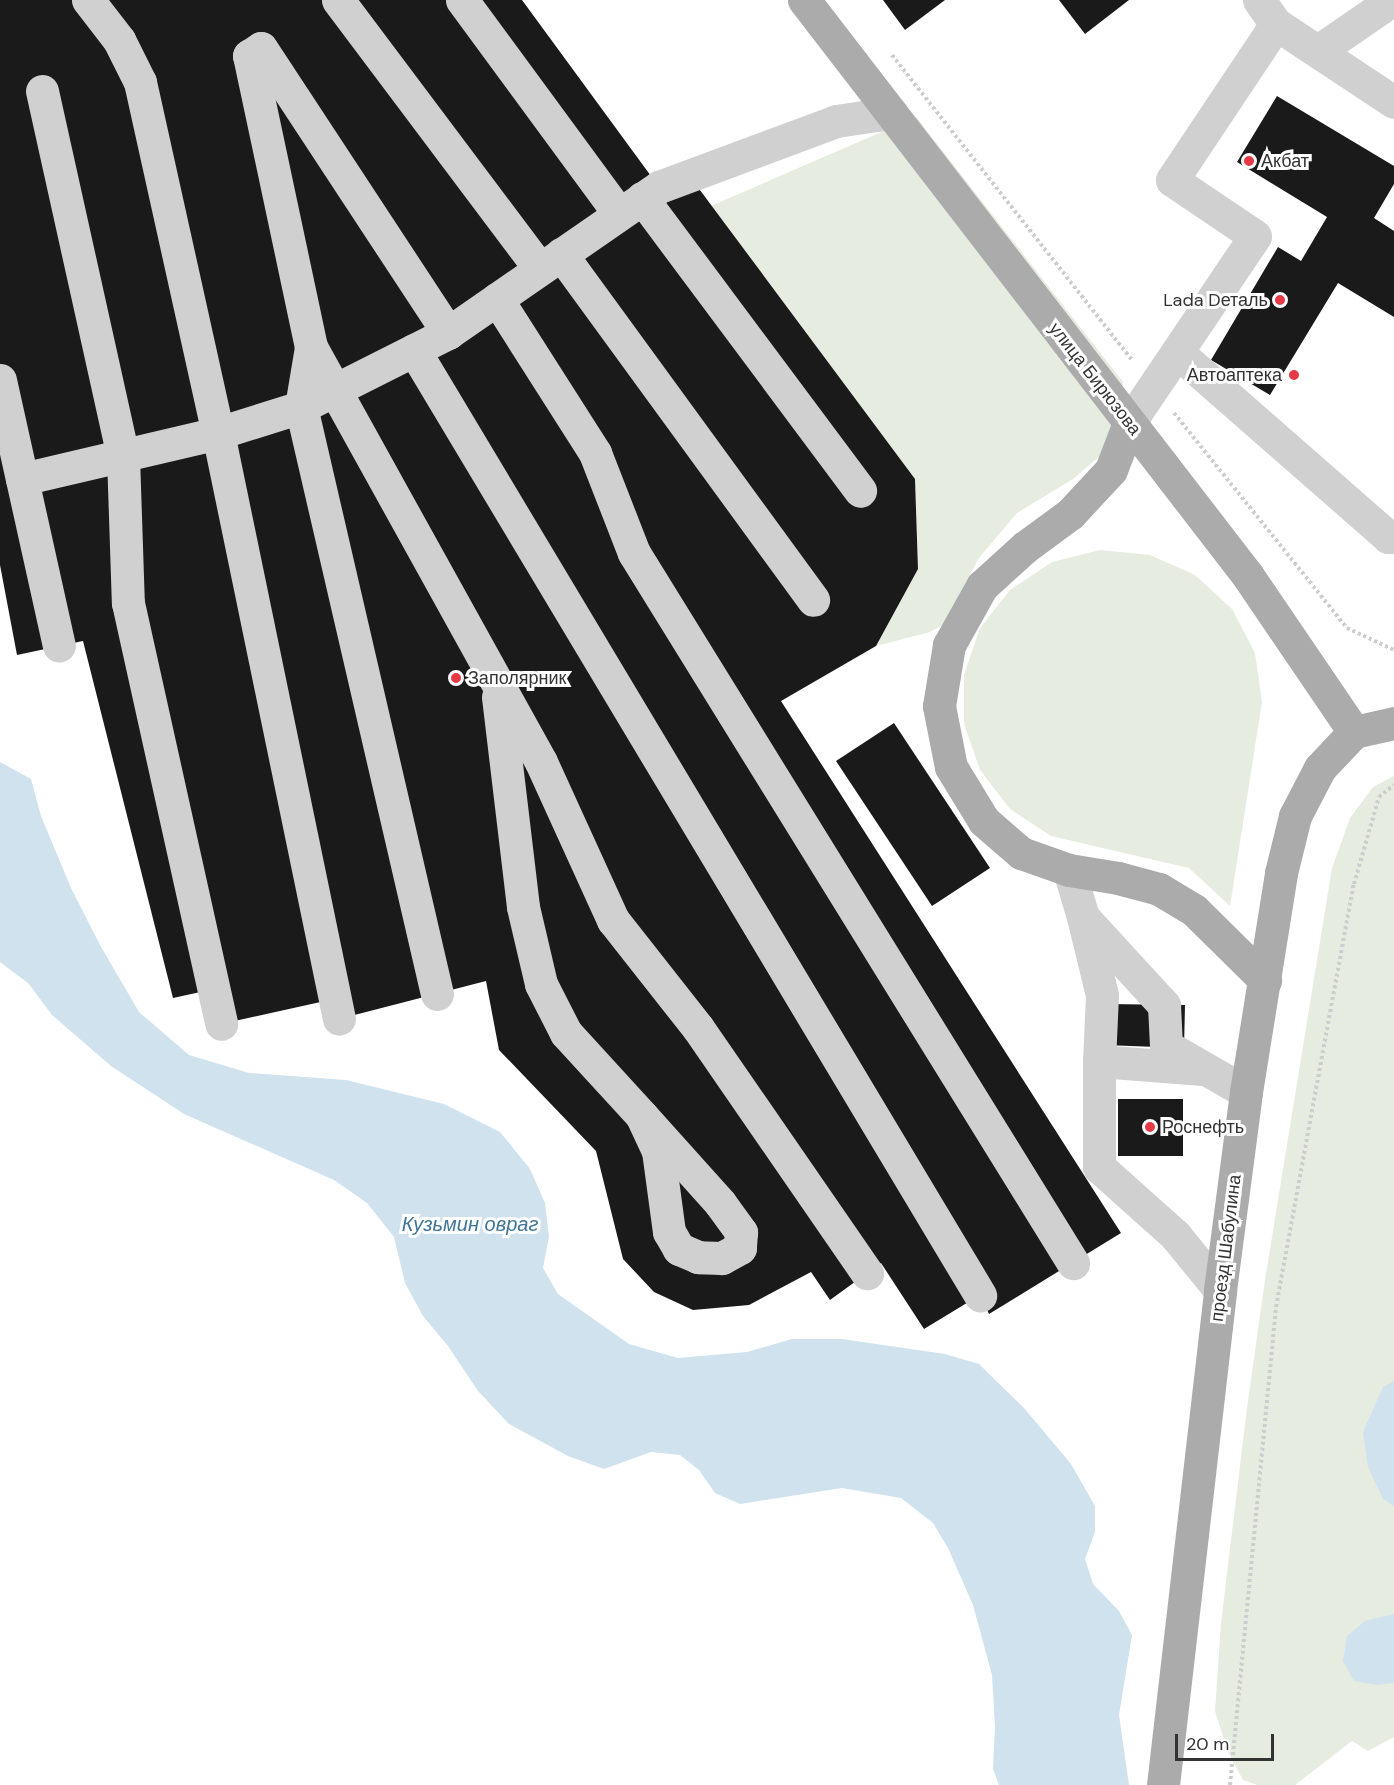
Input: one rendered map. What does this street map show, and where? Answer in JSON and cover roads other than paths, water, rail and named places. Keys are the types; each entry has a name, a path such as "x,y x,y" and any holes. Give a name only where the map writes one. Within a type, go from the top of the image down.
{"main road":[{"name":"улица Бирюзова","path":"804,0 1248,576 1354,732"},
{"path":"1129,423 1111,470 1070,514 1025,547 982,586 949,645 939,706 951,767 984,820 1021,853 1069,870 1119,878 1159,889 1194,910 1264,980"},
{"path":"1354,732 1394,723"},
{"name":"проезд Шабулина","path":"1163,1785 1246,1092 1281,873 1295,816 1320,768 1354,732"}],"lane":[{"path":"88,0 119,40 140,82 218,433 339,1019"},
{"path":"338,0 550,262 813,600"},
{"path":"462,0 860,491"},
{"path":"1318,51 1392,0"},
{"path":"1129,423 1255,236 1172,180 1268,12 1318,51 1394,102"},
{"path":"448,333 261,48 249,56 311,347 541,762 613,920 698,1028 867,1273"},
{"path":"42,91 123,456 128,603 221,1024"},
{"path":"22,479 218,433 301,407 448,333 659,187 688,174 836,121 891,113"},
{"path":"497,299 595,453 634,553 1073,1263"},
{"path":"311,347 301,407 437,994"},
{"path":"414,350 980,1294"},
{"path":"1177,352 1388,537 1394,537"},
{"path":"0,380 59,646"},
{"path":"496,682 523,907 541,984 566,1033 642,1116"},
{"path":"1069,870 1102,995 1099,1061 1099,1167 1175,1234 1221,1290"},
{"path":"1083,916 1164,1005 1166,1046 1246,1092"},
{"path":"1099,1061 1205,1070"}],"water":[{"name":"Кузьмин овраг","path":"0,762 31,779 41,816 71,888 100,945 139,1012 189,1055 249,1073 346,1080 444,1104 500,1132 530,1169 545,1203 549,1237 543,1268 558,1294 629,1344 678,1358 747,1352 792,1339 842,1339 945,1354 979,1364 1024,1408 1071,1464 1095,1506 1095,1532 1085,1559 1093,1584 1119,1611 1132,1635 1119,1715 1129,1785 999,1785 993,1769 995,1727 992,1675 973,1605 948,1548 933,1523 901,1498 842,1488 740,1504 715,1493 699,1470 680,1455 651,1452 604,1469 568,1456 509,1424 478,1391 448,1346 423,1316 405,1283 394,1237 367,1203 334,1180 184,1114 111,1066 52,1015 29,984 0,962"},
{"path":"1394,1381 1394,1506 1383,1499 1368,1467 1363,1432 1383,1387"},
{"path":"1394,1614 1394,1683 1377,1685 1354,1681 1343,1661 1347,1636 1365,1621"}],"place":[{"name":"Акбат","path":"1249,161"},
{"name":"Lada Dеталь","path":"1280,300"},
{"name":"Автоаптека","path":"1294,375"},
{"name":"Заполярник","path":"456,678"},
{"name":"Роснефть","path":"1150,1127"}]}
